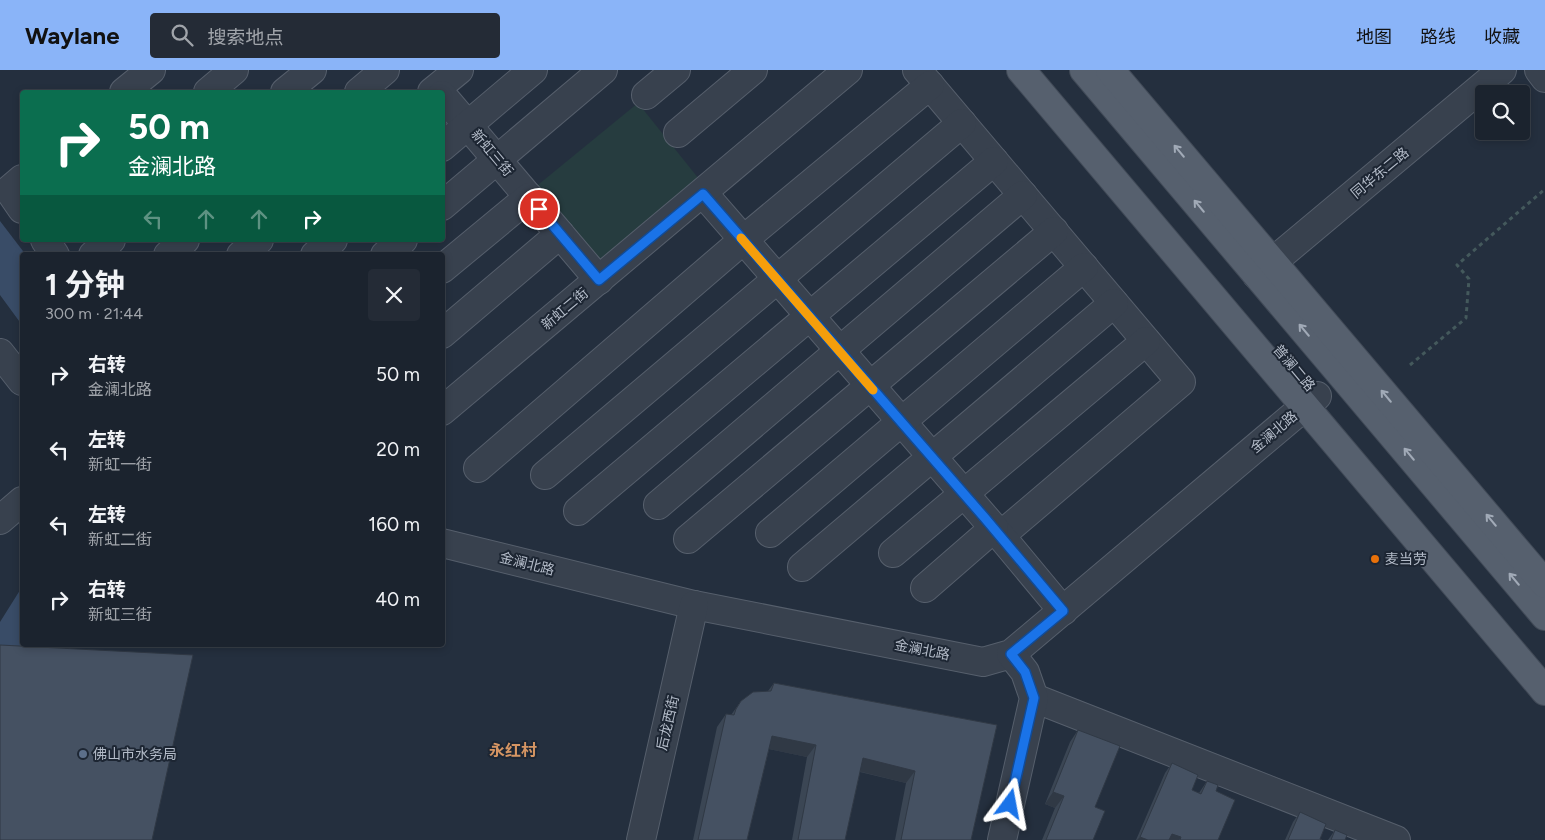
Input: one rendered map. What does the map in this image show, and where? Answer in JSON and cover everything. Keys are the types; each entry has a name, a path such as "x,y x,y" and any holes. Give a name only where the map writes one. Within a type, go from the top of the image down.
{"main road":[{"path":"1021,70 1311,401 1545,691"},
{"name":"普澜二路","path":"1044,70 1311,401 1545,666"},
{"path":"1084,70 1265,268 1545,584"},
{"path":"1110,70 1265,268 1545,616"}],"street":[{"path":"126,90 151,70"},
{"path":"210,90 234,70"},
{"path":"287,90 312,70"},
{"path":"361,90 386,70"},
{"path":"435,88 459,70"},
{"path":"445,144 533,70"},
{"path":"445,203 603,70"},
{"path":"646,95 676,70"},
{"path":"678,133 753,70"},
{"name":"新虹二街","path":"445,408 703,194 848,70"},
{"name":"同华东二路","path":"1265,268 1502,70"},
{"path":"1539,70 1545,78"},
{"path":"478,468 743,240 924,78 1181,382 997,532 925,588"},
{"name":"新虹三街","path":"445,99 599,280"},
{"path":"545,475 962,122"},
{"path":"578,511 994,161"},
{"path":"20,181 9,190 20,206"},
{"path":"703,194 997,532 1063,611"},
{"path":"658,504 1023,195"},
{"path":"445,267 529,197"},
{"path":"688,539 1054,231"},
{"path":"445,331 560,234"},
{"path":"97,252 109,242"},
{"path":"171,252 183,242"},
{"path":"244,252 256,242"},
{"path":"319,252 331,242"},
{"path":"388,252 400,242"},
{"path":"770,533 1084,267"},
{"path":"802,567 1114,303"},
{"path":"893,553 1146,341"},
{"path":"0,353 20,378"},
{"name":"金澜北路","path":"445,543 694,605 984,662 1011,654 1311,401"},
{"path":"0,520 20,503"},
{"name":"后龙西街","path":"641,840 694,605"},
{"path":"1002,840 1034,698 1025,672 1011,654"},
{"path":"1034,698 1396,840"}],"path":[{"path":"1410,365 1466,318 1469,279 1457,264 1545,189"}],"green space":[{"path":"638,103 703,184 601,271 533,189"}],"water":[{"path":"0,221 24,252 20,252 20,322 0,295"},
{"path":"20,590 20,647 71,647 67,657 0,655 0,622"}],"building":[{"name":"佛山市水务局","path":"0,645 193,655 152,840 0,840"},
{"path":"774,683 997,725 971,840 901,840 915,771 863,758 845,840 798,840 816,745 772,736 747,840 698,840 726,714 734,715 741,701 753,692 771,691"},
{"path":"1078,730 1120,746 1095,807 1105,811 1093,840 1046,840 1064,796 1053,792"},
{"path":"1172,763 1198,775 1192,790 1201,794 1207,781 1218,785 1216,791 1235,800 1218,840 1180,840 1181,837 1172,834 1169,840 1148,840 1140,837"},
{"path":"1300,812 1326,824 1320,839 1322,840 1288,840"},
{"path":"1335,830 1347,835 1345,840 1331,840"}],"slow traffic":[{"path":"741,238 873,390"}],"place":[{"name":"麦当劳","path":"1375,559"},
{"name":"佛山市水务局","path":"83,754"}],"district":[{"name":"永红村","path":"513,750"}],"route":[{"path":"539,209 599,280 703,194 984,517 1063,611 1011,654 1025,672 1034,698 1010,804"}]}
